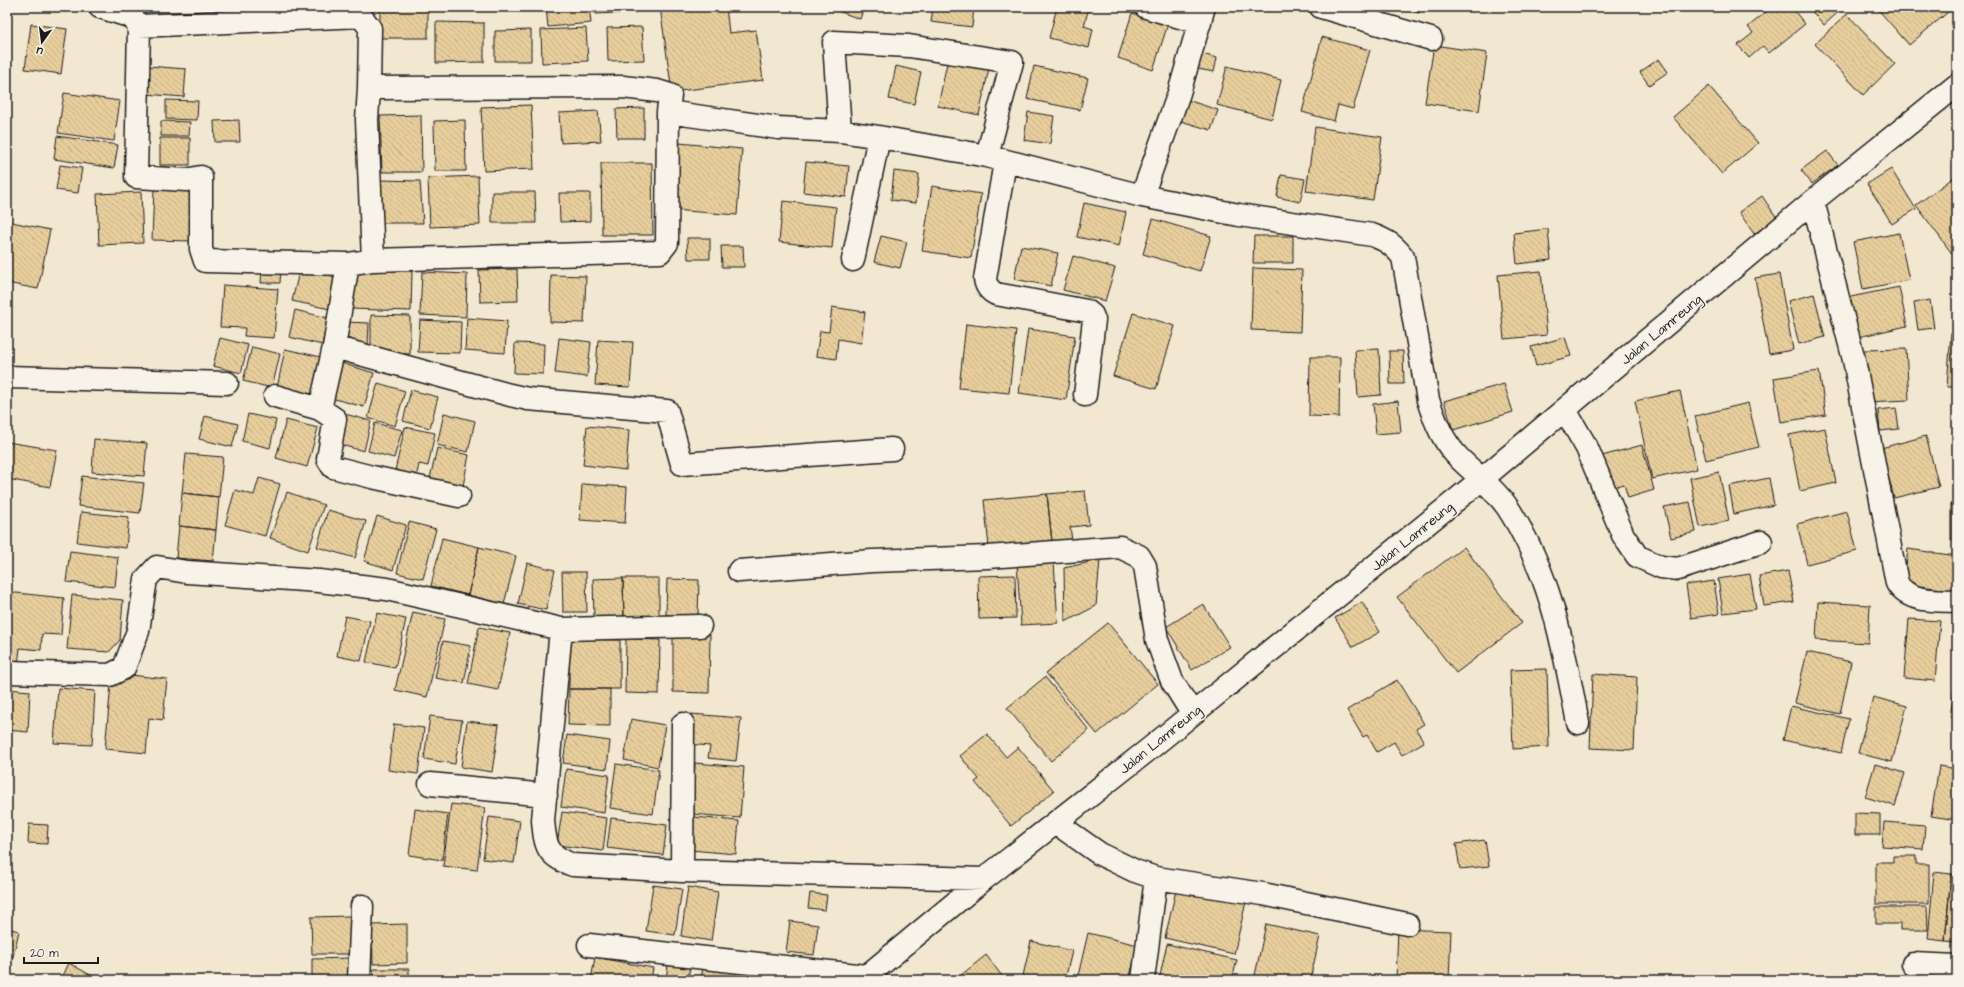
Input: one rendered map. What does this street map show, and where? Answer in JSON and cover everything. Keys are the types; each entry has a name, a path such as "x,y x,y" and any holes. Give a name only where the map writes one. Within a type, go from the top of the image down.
{"street":[{"path":"100,7 132,17 139,26 136,177 186,180 201,178 202,249 205,261 348,264 373,260 660,252 667,243 668,112 670,94 623,87 369,88"},
{"path":"1142,196 1179,93 1202,15 1146,7"},
{"path":"1321,7 1431,39"},
{"path":"139,26 275,14 361,16 370,28 367,120 373,260"},
{"path":"840,131 834,42 909,46 1012,62 996,159 984,279 992,291 996,294 1087,311 1092,315 1094,320 1085,394"},
{"name":"Jalan Lamreung","path":"864,978 984,879 1056,823 1482,479 1813,201 1957,85"},
{"path":"668,112 778,128 840,131 879,137 996,159 1142,196 1239,214 1372,235 1385,240 1396,247 1403,257 1406,267 1428,400 1435,422 1455,453 1482,479 1507,507 1533,554 1548,587 1561,633 1578,723"},
{"path":"853,260 879,137"},
{"path":"1813,201 1854,360 1897,583 1901,590 1921,599 1957,601"},
{"path":"320,409 334,347 348,264"},
{"path":"334,347 528,399 667,411 682,464 892,449"},
{"path":"7,377 227,383"},
{"path":"275,396 320,409 335,419 328,459 333,466 372,477 459,496"},
{"path":"1565,410 1587,448 1624,535 1637,556 1661,567 1678,569 1761,542"},
{"path":"739,571 872,561 988,557 1120,547 1139,556 1144,566 1157,640 1172,682 1192,713"},
{"path":"7,672 110,674 124,668 138,631 146,579 157,567 188,572 319,581 387,589 561,629 700,626"},
{"path":"561,629 543,820 544,838 550,853 560,860 573,865 682,871 984,879"},
{"path":"682,871 683,724"},
{"path":"430,784 546,795"},
{"path":"1056,823 1100,854 1135,872 1156,878 1262,894 1407,924"},
{"path":"1143,980 1156,878"},
{"path":"359,980 362,906"},
{"path":"589,945 864,978"},
{"path":"1913,964 1957,966"}],"building":[{"path":"380,7 428,7 428,38 380,38"},
{"path":"546,7 589,7 591,23 548,27"},
{"path":"596,7 636,7 637,12 596,14"},
{"path":"660,7 726,7 729,33 756,30 763,80 672,92"},
{"path":"827,7 864,7 860,19"},
{"path":"898,7 923,7 923,10"},
{"path":"933,7 974,7 972,27 931,22"},
{"path":"1057,7 1089,7 1084,26 1093,29 1089,48 1049,38"},
{"path":"1395,7 1420,7 1419,13"},
{"path":"1772,7 1791,7 1805,24 1769,53 1763,46 1749,58 1738,45 1753,33 1748,27"},
{"path":"1808,7 1844,7 1824,25"},
{"path":"1876,7 1954,7 1909,45"},
{"path":"1132,13 1168,24 1153,70 1118,58"},
{"path":"1847,14 1895,64 1863,95 1815,44"},
{"path":"436,22 484,23 484,62 436,63"},
{"path":"31,24 67,29 61,74 25,69"},
{"path":"642,27 644,60 608,61 607,28"},
{"path":"586,28 588,61 542,63 541,30"},
{"path":"531,30 531,61 495,61 495,31"},
{"path":"1322,37 1370,50 1353,109 1338,105 1334,121 1302,112"},
{"path":"1434,45 1487,53 1479,111 1425,103"},
{"path":"1202,54 1217,58 1214,72 1198,69"},
{"path":"948,58 989,68 979,115 938,106"},
{"path":"1659,59 1668,72 1649,85 1640,72"},
{"path":"148,66 186,69 184,97 145,94"},
{"path":"896,66 921,72 914,104 889,99"},
{"path":"1034,66 1088,78 1080,110 1027,99"},
{"path":"1227,66 1281,80 1272,119 1217,105"},
{"path":"1709,86 1758,143 1722,174 1673,117"},
{"path":"64,93 120,101 114,141 58,133"},
{"path":"1181,98 1218,110 1211,130 1174,119"},
{"path":"166,100 198,101 197,120 166,119"},
{"path":"531,105 534,169 484,171 481,107"},
{"path":"644,108 644,138 617,138 616,109"},
{"path":"598,111 601,141 561,143 559,113"},
{"path":"1028,112 1054,116 1050,144 1024,140"},
{"path":"421,115 422,172 382,172 380,116"},
{"path":"239,120 240,142 215,142 214,121"},
{"path":"465,120 466,171 435,171 434,121"},
{"path":"161,121 190,122 189,136 161,136"},
{"path":"1315,127 1382,137 1373,200 1306,191"},
{"path":"57,136 118,145 114,168 54,159"},
{"path":"160,138 190,138 190,165 160,165"},
{"path":"679,143 742,149 737,215 673,210"},
{"path":"1827,151 1838,165 1812,184 1801,170"},
{"path":"806,162 849,166 846,197 803,192"},
{"path":"601,163 652,163 653,235 602,235"},
{"path":"60,165 82,168 78,193 56,190"},
{"path":"1891,169 1916,209 1892,224 1867,184"},
{"path":"894,171 919,174 916,203 891,200"},
{"path":"1281,175 1305,179 1300,202 1277,197"},
{"path":"1957,175 1957,253 1953,255 1916,205"},
{"path":"478,176 480,225 430,227 428,178"},
{"path":"381,180 420,181 423,223 381,223"},
{"path":"932,186 981,194 971,258 922,251"},
{"path":"154,189 193,191 192,241 152,240"},
{"path":"141,192 143,243 99,245 97,194"},
{"path":"492,192 535,192 536,223 492,223"},
{"path":"559,193 590,193 590,221 560,222"},
{"path":"1762,196 1777,218 1754,234 1739,212"},
{"path":"783,201 836,207 832,248 779,242"},
{"path":"1084,203 1126,212 1119,246 1077,237"},
{"path":"1153,219 1211,236 1200,271 1143,254"},
{"path":"7,221 50,230 38,289 7,283"},
{"path":"1548,229 1551,260 1517,264 1514,233"},
{"path":"1899,233 1909,280 1863,289 1853,242"},
{"path":"881,236 907,242 900,268 874,262"},
{"path":"1254,236 1293,236 1293,263 1253,263"},
{"path":"687,238 710,238 710,259 688,259"},
{"path":"721,246 743,246 744,267 722,267"},
{"path":"1021,246 1058,253 1051,286 1014,279"},
{"path":"1073,256 1115,268 1105,301 1063,290"},
{"path":"262,268 281,269 280,283 261,283"},
{"path":"300,268 337,277 330,309 292,301"},
{"path":"1253,268 1302,270 1300,332 1251,330"},
{"path":"517,269 518,301 480,302 479,270"},
{"path":"351,270 412,271 411,311 350,309"},
{"path":"1541,271 1547,335 1504,339 1498,275"},
{"path":"422,272 467,274 466,317 420,315"},
{"path":"1779,274 1793,350 1769,354 1755,278"},
{"path":"551,275 586,276 584,323 550,322"},
{"path":"223,285 278,289 274,338 244,336 245,328 220,327"},
{"path":"1899,287 1907,326 1849,339 1841,299"},
{"path":"1814,294 1825,337 1799,344 1788,301"},
{"path":"1930,300 1934,328 1918,330 1914,303"},
{"path":"832,307 865,312 861,343 838,339 836,359 816,356 820,331 829,332"},
{"path":"295,310 328,318 322,345 289,337"},
{"path":"1133,313 1175,326 1156,389 1113,376"},
{"path":"371,315 410,316 410,354 371,353"},
{"path":"467,318 507,321 505,353 465,350"},
{"path":"420,320 461,322 460,353 418,352"},
{"path":"345,322 369,323 368,346 343,345"},
{"path":"966,324 1016,330 1009,393 959,388"},
{"path":"1028,329 1075,336 1066,400 1019,393"},
{"path":"1951,333 1957,333 1957,387 1947,387"},
{"path":"1565,337 1571,356 1536,366 1531,347"},
{"path":"220,338 248,345 241,373 213,366"},
{"path":"559,338 591,342 587,377 555,373"},
{"path":"598,340 633,342 630,387 595,385"},
{"path":"515,343 544,344 543,374 514,373"},
{"path":"252,347 280,354 272,388 243,381"},
{"path":"285,349 321,357 312,395 277,388"},
{"path":"1379,349 1381,395 1358,397 1355,350"},
{"path":"1906,349 1909,400 1866,402 1863,350"},
{"path":"1389,351 1403,351 1404,384 1390,384"},
{"path":"1310,357 1340,357 1339,417 1309,416"},
{"path":"341,363 374,373 364,407 331,398"},
{"path":"1819,371 1826,415 1781,422 1774,378"},
{"path":"378,383 405,391 395,426 368,418"},
{"path":"1504,384 1513,412 1453,430 1444,401"},
{"path":"411,390 438,397 430,428 403,421"},
{"path":"1680,391 1697,469 1652,479 1635,401"},
{"path":"1398,401 1401,432 1376,434 1373,404"},
{"path":"1748,403 1759,447 1706,460 1695,416"},
{"path":"1896,408 1899,429 1880,431 1878,410"},
{"path":"444,413 475,421 468,452 437,445"},
{"path":"248,414 276,420 270,448 242,441"},
{"path":"345,414 371,421 364,451 337,444"},
{"path":"205,416 238,424 232,447 199,439"},
{"path":"286,420 318,428 307,467 276,458"},
{"path":"375,423 402,430 394,458 368,451"},
{"path":"587,426 629,430 626,470 583,465"},
{"path":"405,427 435,433 428,466 419,464 416,479 394,475"},
{"path":"1825,428 1836,483 1800,491 1789,435"},
{"path":"1926,436 1939,487 1894,498 1881,448"},
{"path":"94,439 147,443 144,476 92,472"},
{"path":"7,442 57,450 50,487 7,479"},
{"path":"1642,445 1654,490 1628,498 1624,484 1611,488 1602,456"},
{"path":"437,448 469,455 463,486 430,478"},
{"path":"186,454 223,457 219,497 182,493"},
{"path":"1719,472 1729,521 1700,527 1690,478"},
{"path":"82,476 144,483 140,513 78,506"},
{"path":"259,478 280,484 265,536 225,525 235,490 254,495"},
{"path":"1769,478 1774,505 1734,514 1729,486"},
{"path":"582,484 627,487 625,523 580,520"},
{"path":"1085,491 1089,525 1070,527 1072,540 1052,542 1047,494"},
{"path":"287,492 324,505 308,551 270,538"},
{"path":"182,493 219,497 216,530 179,526"},
{"path":"1047,494 1052,542 989,547 984,500"},
{"path":"1690,502 1696,532 1671,538 1664,507"},
{"path":"1951,503 1957,504 1957,541 1951,540"},
{"path":"328,510 366,521 355,558 317,547"},
{"path":"1847,511 1857,551 1807,564 1797,524"},
{"path":"81,512 129,517 126,548 77,542"},
{"path":"377,516 406,525 393,570 364,561"},
{"path":"409,522 436,529 423,579 397,573"},
{"path":"179,526 216,530 213,561 176,558"},
{"path":"442,538 479,547 468,595 431,586"},
{"path":"479,547 516,556 504,604 468,595"},
{"path":"1464,547 1522,623 1456,673 1397,597"},
{"path":"1908,549 1957,556 1957,591 1904,584"},
{"path":"70,551 118,557 115,587 66,582"},
{"path":"1100,560 1096,606 1065,622 1064,568"},
{"path":"1054,562 1058,623 1021,625 1017,564"},
{"path":"527,563 555,570 546,610 518,604"},
{"path":"1788,571 1794,602 1764,606 1759,576"},
{"path":"562,572 586,572 587,612 563,612"},
{"path":"1750,574 1756,609 1723,613 1718,579"},
{"path":"1015,575 1016,618 979,619 978,576"},
{"path":"623,578 624,620 594,620 593,579"},
{"path":"623,578 659,578 659,619 624,620"},
{"path":"667,579 699,580 698,616 666,615"},
{"path":"1714,581 1719,614 1691,618 1686,585"},
{"path":"7,592 64,598 61,635 42,634 41,650 20,648 18,665 7,664"},
{"path":"72,595 123,600 120,640 109,652 67,649"},
{"path":"1362,602 1380,632 1353,647 1335,618"},
{"path":"1818,602 1870,605 1868,643 1816,640"},
{"path":"1203,604 1230,647 1192,670 1166,627"},
{"path":"413,612 445,619 427,697 395,690"},
{"path":"377,613 406,619 395,668 366,662"},
{"path":"345,616 370,621 361,661 337,656"},
{"path":"1909,619 1940,621 1935,681 1904,678"},
{"path":"1108,623 1158,684 1097,734 1046,673"},
{"path":"479,627 510,633 498,690 468,684"},
{"path":"673,634 710,634 709,693 673,692"},
{"path":"569,639 620,640 620,689 569,689"},
{"path":"626,639 660,640 659,694 625,693"},
{"path":"443,641 471,646 464,683 435,678"},
{"path":"1807,652 1851,662 1840,714 1795,703"},
{"path":"1547,669 1549,747 1513,749 1510,670"},
{"path":"112,673 167,679 163,720 149,718 146,753 105,749"},
{"path":"1593,674 1637,677 1634,750 1590,748"},
{"path":"1045,677 1089,730 1051,761 1007,708"},
{"path":"1397,680 1424,724 1416,729 1424,742 1402,755 1394,742 1377,752 1367,735 1363,737 1347,710"},
{"path":"1955,685 1957,686 1957,718 1950,717"},
{"path":"58,688 95,691 92,745 54,743"},
{"path":"7,689 30,691 28,732 7,730"},
{"path":"569,689 610,689 610,726 568,725"},
{"path":"1873,697 1907,706 1892,762 1858,753"},
{"path":"1791,706 1849,719 1841,753 1783,740"},
{"path":"691,714 741,718 736,761 708,758 710,746 688,744"},
{"path":"430,716 462,720 455,764 424,759"},
{"path":"631,719 665,725 658,767 624,760"},
{"path":"467,721 499,725 492,772 461,767"},
{"path":"394,724 424,728 418,774 388,770"},
{"path":"987,734 1006,757 1018,747 1054,791 1011,826 975,782 979,779 960,756"},
{"path":"567,735 610,741 607,769 563,763"},
{"path":"695,763 744,767 740,818 692,814"},
{"path":"616,764 659,770 653,814 610,808"},
{"path":"1875,764 1905,773 1895,806 1865,797"},
{"path":"1939,766 1957,769 1957,820 1931,816"},
{"path":"566,769 609,775 604,813 561,807"},
{"path":"451,804 485,808 477,870 443,866"},
{"path":"415,809 448,814 442,860 409,855"},
{"path":"562,812 607,818 603,851 557,845"},
{"path":"1855,813 1880,814 1880,835 1855,835"},
{"path":"489,817 520,821 514,863 483,859"},
{"path":"693,817 739,821 736,854 690,850"},
{"path":"611,818 667,825 663,855 607,848"},
{"path":"1884,822 1925,825 1923,849 1882,846"},
{"path":"29,824 48,825 47,844 28,843"},
{"path":"1485,840 1489,866 1460,869 1456,844"},
{"path":"1893,856 1916,856 1916,864 1929,864 1929,904 1876,904 1876,862 1893,862"},
{"path":"1934,872 1951,874 1945,941 1928,939"},
{"path":"1951,874 1957,875 1957,942 1945,941"},
{"path":"653,885 682,889 675,935 646,931"},
{"path":"1177,886 1246,902 1234,954 1165,938"},
{"path":"688,887 718,892 711,941 681,936"},
{"path":"810,893 827,895 825,910 808,908"},
{"path":"1876,907 1927,907 1928,930 1900,930 1900,924 1876,924"},
{"path":"350,916 350,954 312,954 311,917"},
{"path":"790,921 818,925 814,955 786,952"},
{"path":"407,924 407,963 373,964 372,925"},
{"path":"1266,924 1320,936 1310,980 1254,980"},
{"path":"7,928 19,931 13,957 7,955"},
{"path":"1398,929 1451,931 1449,980 1396,980"},
{"path":"1088,933 1138,945 1129,980 1077,980"},
{"path":"1031,941 1072,951 1065,980 1022,980"},
{"path":"1167,944 1237,960 1232,980 1159,980"},
{"path":"986,955 1005,980 955,980"},
{"path":"595,957 653,968 651,980 591,980"},
{"path":"350,958 350,980 312,980 312,959"},
{"path":"69,963 92,976 90,980 61,980"},
{"path":"668,964 690,966 688,980 666,980"},
{"path":"703,965 760,976 759,980 701,980"},
{"path":"373,969 409,969 409,980 374,980"}]}
